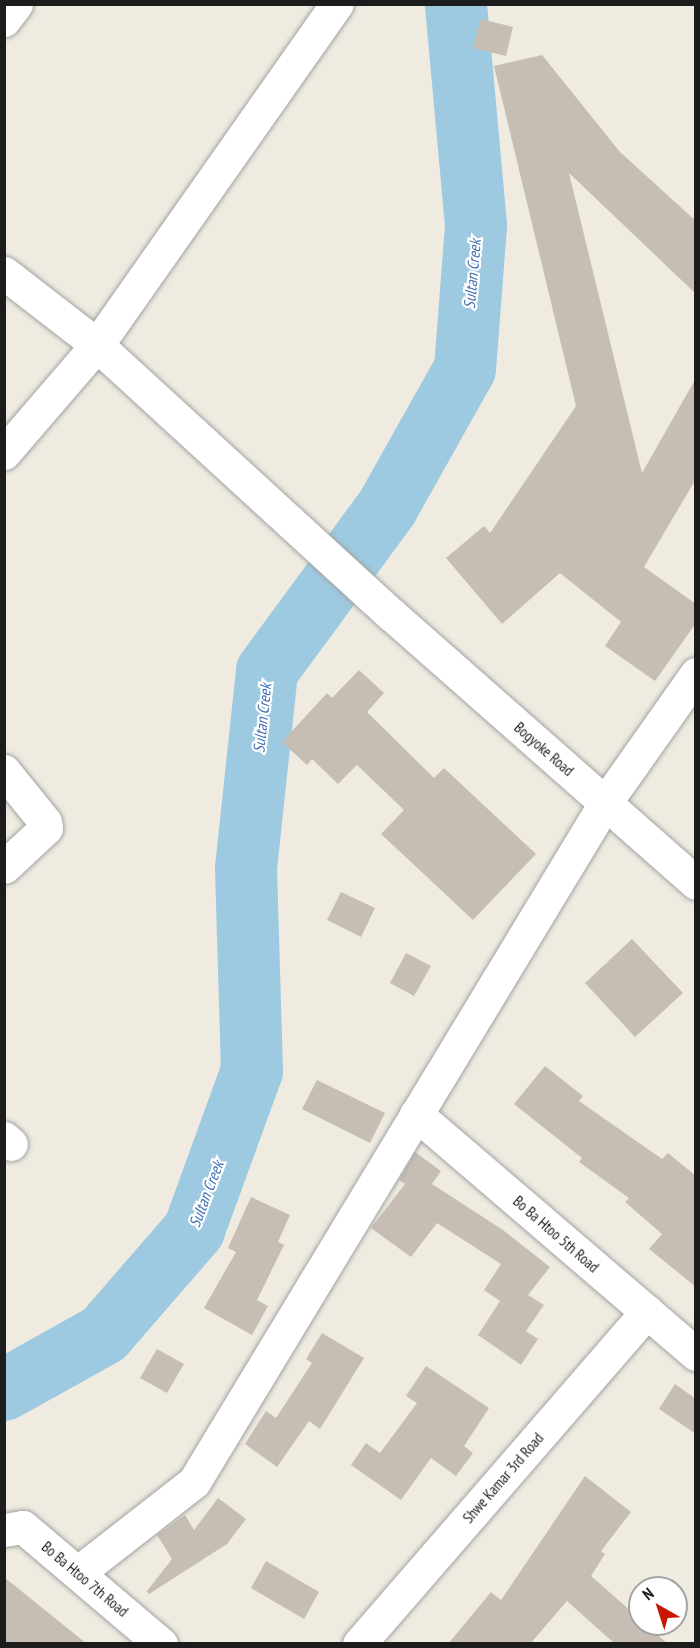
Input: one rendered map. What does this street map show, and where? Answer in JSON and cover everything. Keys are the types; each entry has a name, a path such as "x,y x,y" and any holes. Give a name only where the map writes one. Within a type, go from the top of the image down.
{"street":[{"path":"4,20 16,4"},
{"path":"4,453 97,345 337,4"},
{"name":"Bogyoke Road","path":"4,273 97,345 267,497 392,615 696,883"},
{"path":"80,1571 194,1482 605,803 696,675"},
{"path":"4,771 45,822 46,828 4,867"},
{"name":"Bo Ba Htoo 5th Road","path":"416,1114 696,1354"},
{"name":"Shwe Kamar 3rd Road","path":"359,1644 647,1312"},
{"name":"Bo Ba Htoo 7th Road","path":"4,1530 23,1527 80,1571 160,1644"}],"building":[{"path":"481,19 513,27 506,56 473,48"},
{"path":"542,55 620,152 696,221 696,294 569,173 642,473 696,378 696,479 644,567 696,604 696,623 655,681 605,646 621,622 560,573 502,624 446,558 484,526 490,533 576,406 494,66"},
{"path":"359,670 384,693 367,712 434,778 444,768 536,854 473,920 381,834 404,810 357,765 338,784 312,759 307,765 282,742 327,693 332,698"},
{"path":"341,892 375,908 361,937 327,920"},
{"path":"632,939 683,993 635,1037 585,983"},
{"path":"406,953 431,966 414,996 390,983"},
{"path":"545,1066 583,1096 579,1101 662,1159 668,1153 696,1176 696,1287 649,1249 662,1234 625,1202 629,1198 579,1162 582,1158 514,1104"},
{"path":"317,1080 385,1113 370,1143 302,1109"},
{"path":"415,1152 441,1171 432,1184 503,1230 550,1267 528,1295 544,1305 526,1331 538,1339 521,1365 478,1335 500,1301 484,1290 501,1264 437,1223 411,1257 371,1228 405,1184 399,1180"},
{"path":"251,1197 290,1215 278,1242 284,1245 257,1300 268,1306 252,1335 204,1308 236,1252 228,1248"},
{"path":"322,1333 364,1358 320,1429 309,1421 277,1467 245,1444 266,1411 276,1418 312,1363 306,1359"},
{"path":"157,1349 184,1364 167,1393 140,1378"},
{"path":"426,1366 489,1408 464,1446 473,1453 456,1476 431,1458 401,1500 351,1465 366,1443 380,1453 417,1403 406,1396"},
{"path":"675,1384 696,1399 696,1434 659,1409"},
{"path":"585,1476 631,1512 601,1551 605,1554 591,1576 628,1608 628,1636 659,1636 668,1644 615,1644 567,1601 530,1644 448,1644 491,1592 501,1600"},
{"path":"218,1498 246,1519 227,1544 149,1594 147,1591 172,1559 157,1535 185,1515 194,1530"},
{"path":"266,1561 319,1592 304,1619 251,1588"},
{"path":"4,1577 87,1644 4,1644"}],"waterway":[{"name":"Sultan Creek","path":"4,1390 104,1334 194,1230 252,1071 246,868 267,671 388,506 465,369 476,225 456,4"}]}
